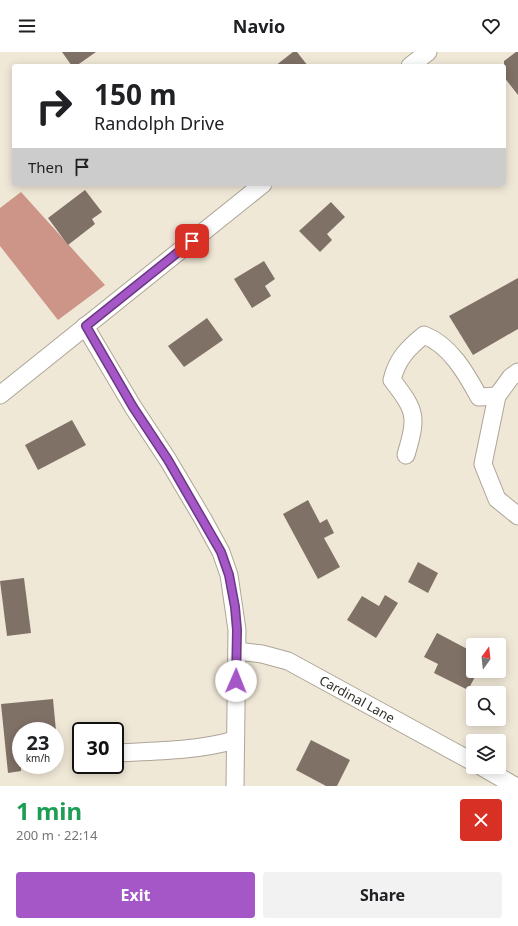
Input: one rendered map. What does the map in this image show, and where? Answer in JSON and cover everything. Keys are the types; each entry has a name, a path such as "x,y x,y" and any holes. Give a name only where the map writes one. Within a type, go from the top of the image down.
{"street":[{"path":"413,64 428,52"},
{"path":"0,395 261,186"},
{"path":"86,326 133,407 168,460 221,552 229,575 235,607 237,630 235,786"},
{"path":"406,455 414,426 409,401 392,380 395,366 411,346 424,335 436,340 456,360 471,381 479,397 497,396"},
{"path":"518,372 511,377 497,396 483,464 497,500 518,516"},
{"name":"Cardinal Lane","path":"237,651 262,654 288,661 466,758"},
{"path":"124,753 210,747 235,740"},
{"path":"494,774 515,786"}],"shaded area":[{"path":"21,192 105,285 58,320 0,246 0,208"}],"building":[{"path":"62,52 96,52 79,64 71,64"},
{"path":"293,52 297,52 306,64 278,64"},
{"path":"518,52 518,95 506,80 506,64 504,64 504,61"},
{"path":"85,190 102,212 92,219 95,224 68,245 48,218"},
{"path":"331,202 345,217 327,234 332,240 320,252 299,231"},
{"path":"264,261 275,279 265,286 271,296 252,308 234,279"},
{"path":"518,278 518,329 473,355 449,316"},
{"path":"207,318 223,340 184,367 168,346"},
{"path":"72,420 86,445 38,470 25,445"},
{"path":"308,500 320,523 327,519 334,533 324,538 340,567 318,579 283,514"},
{"path":"418,562 438,573 428,593 408,582"},
{"path":"24,578 31,633 7,636 0,581"},
{"path":"385,595 398,603 376,638 347,620 362,596 379,606"},
{"path":"437,633 466,648 466,678 474,678 470,686 466,686 466,689 434,673 438,664 424,657"},
{"path":"53,699 55,722 12,722 12,772 8,773 1,704"},
{"path":"311,740 350,760 337,786 326,786 296,770"}],"route":[{"path":"192,241 86,326 133,407 168,460 221,552 229,575 235,607 237,630 236,681"}]}
